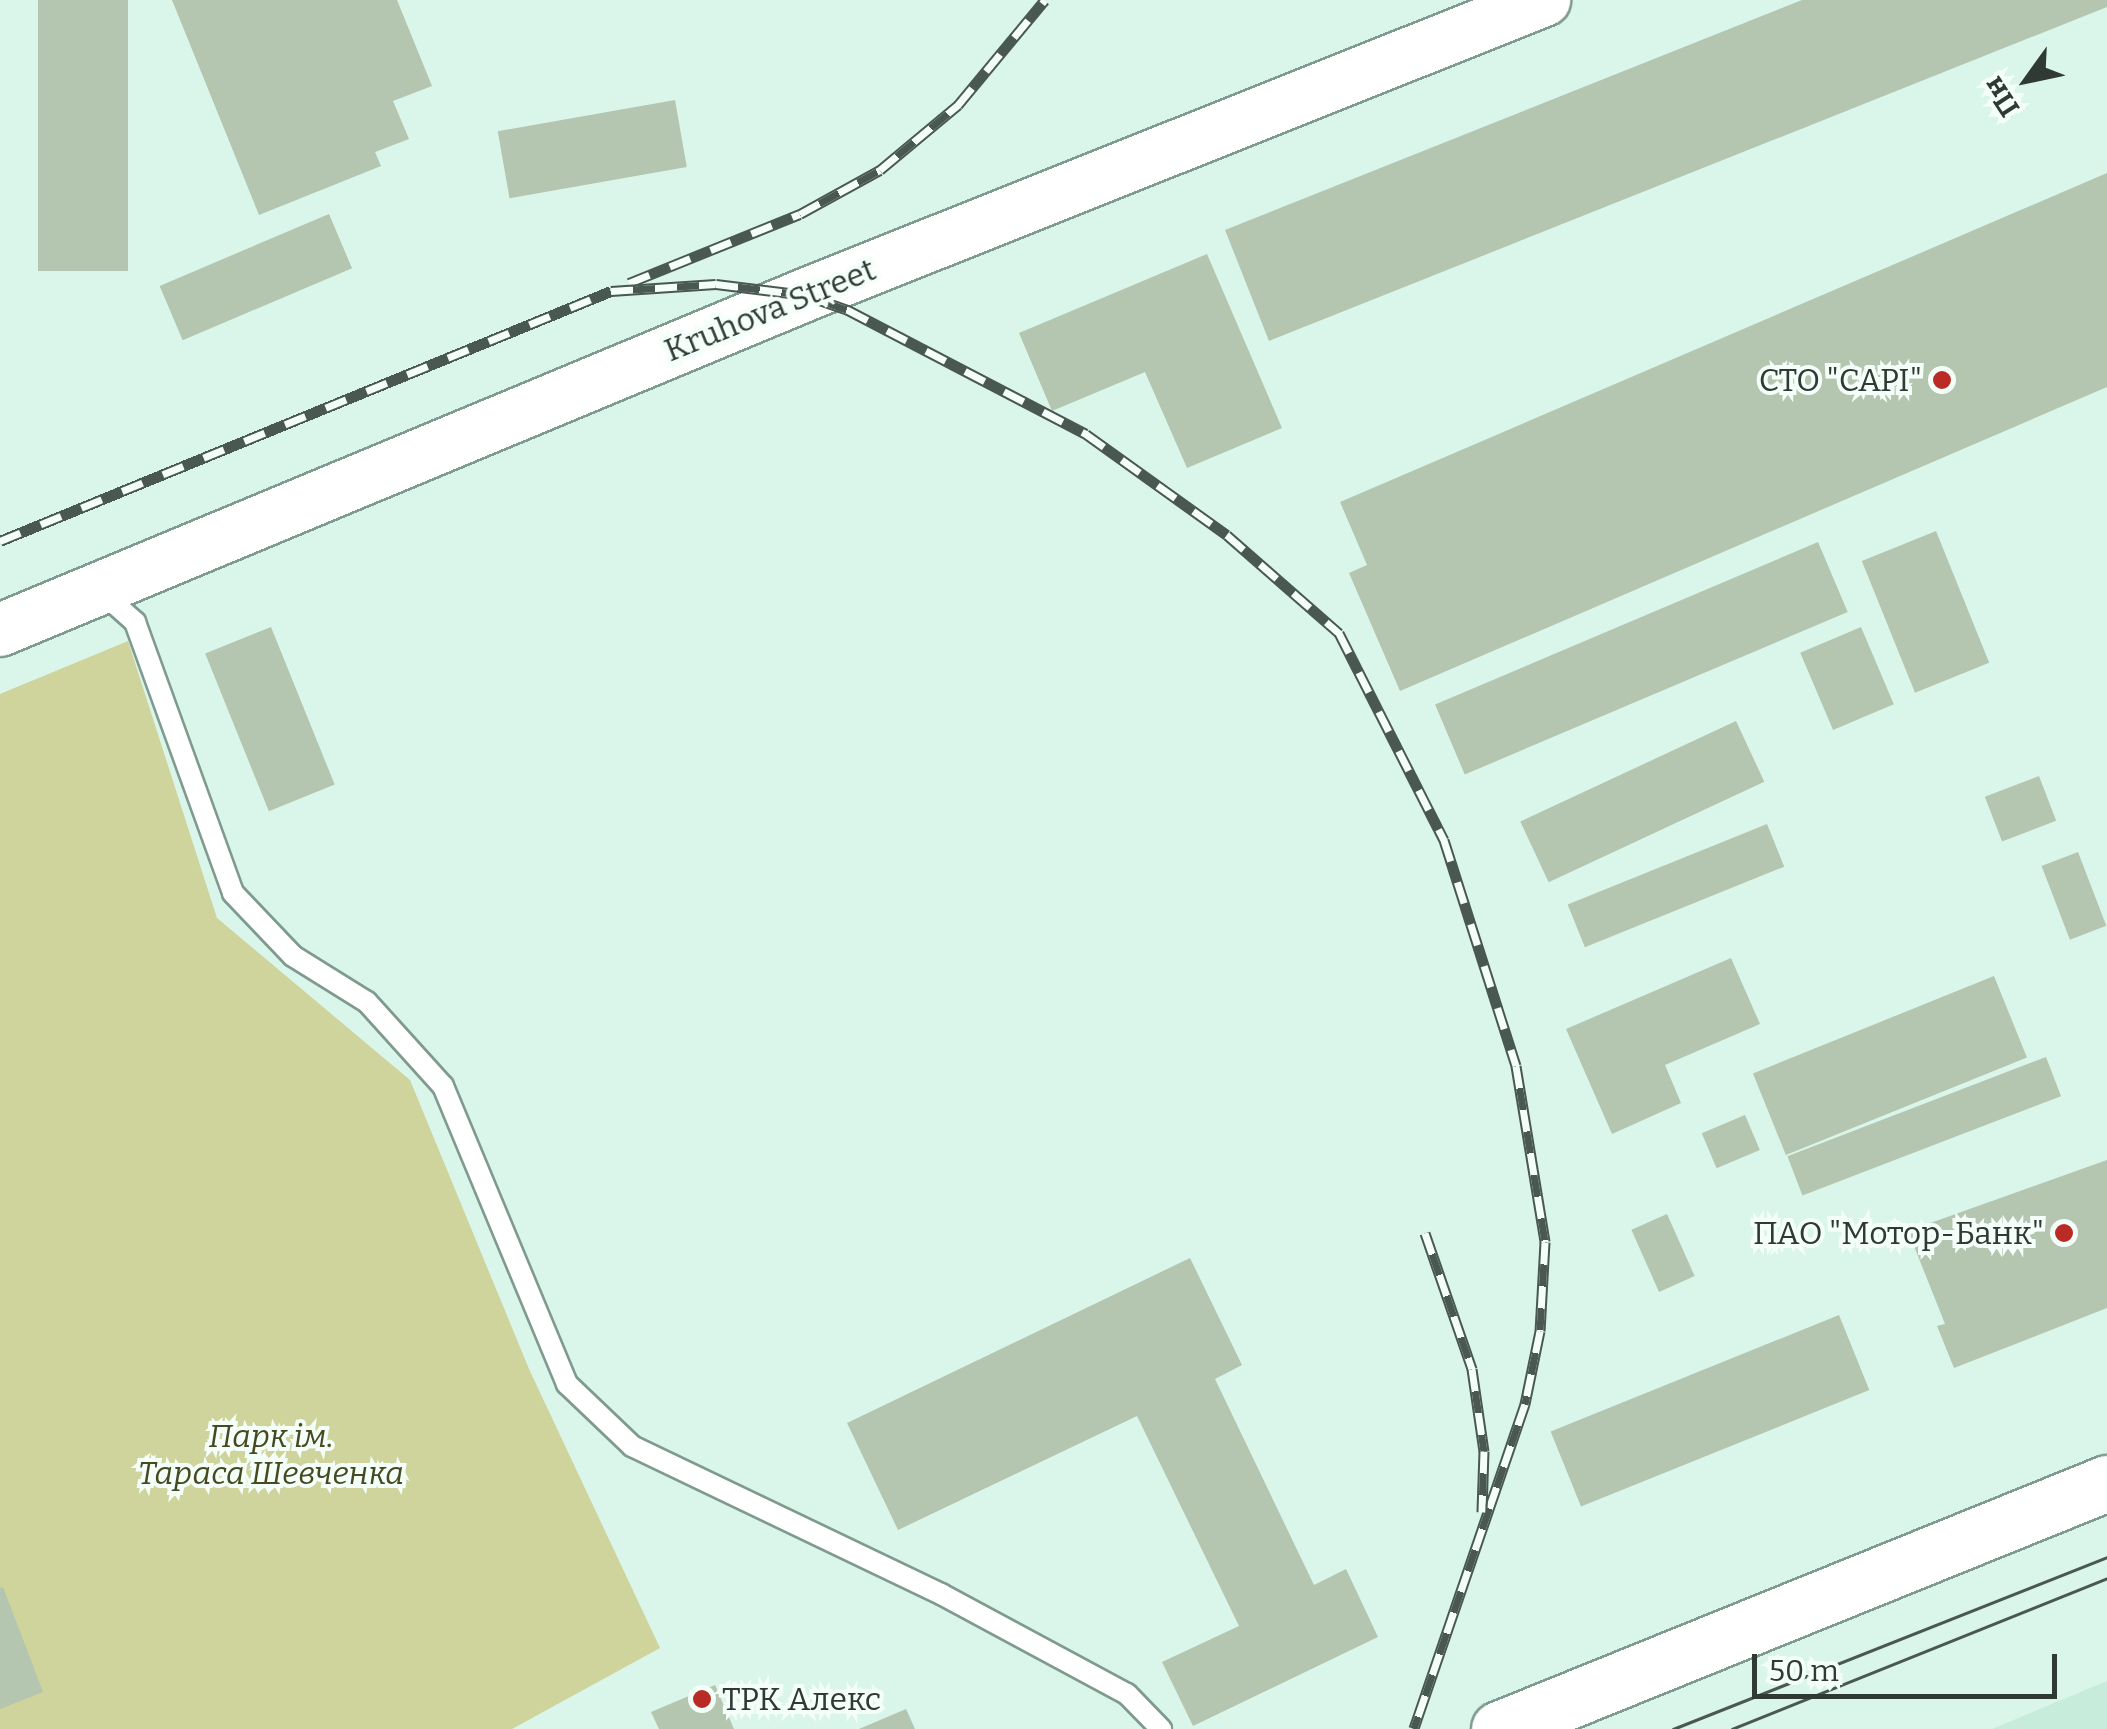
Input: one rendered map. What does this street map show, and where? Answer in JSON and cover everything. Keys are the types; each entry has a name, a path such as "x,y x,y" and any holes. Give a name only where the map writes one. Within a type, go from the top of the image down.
{"main road":[{"path":"1498,1729 2107,1483"}],"street":[{"name":"Kruhova Street","path":"0,630 805,295 1544,0"}],"lane":[{"path":"98,590 135,622 234,892 293,956 366,1002 442,1086 566,1384 632,1446 942,1594 1126,1694 1162,1729"}],"shaded area":[{"path":"2107,1681 2107,1729 1992,1729"}],"green space":[{"name":"Парк ім. Тараса Шевченка","path":"128,641 217,918 410,1080 529,1369 660,1648 512,1729 0,1729 0,694"}],"building":[{"path":"38,0 128,0 128,271 38,271"},
{"path":"172,0 397,0 432,86 393,101 409,139 375,152 381,166 259,215"},
{"path":"1802,0 2107,0 2107,7 1269,341 1225,230"},
{"path":"675,100 687,167 510,198 498,131"},
{"path":"2107,173 2107,387 1400,691 1349,573 1367,565 1340,502"},
{"path":"329,214 352,268 183,340 160,286"},
{"path":"1207,254 1282,428 1187,468 1145,372 1052,411 1019,333"},
{"path":"1936,531 1989,663 1915,693 1862,561"},
{"path":"1818,542 1848,612 1465,775 1435,705"},
{"path":"271,627 335,785 269,811 205,654"},
{"path":"1861,627 1894,704 1833,730 1800,653"},
{"path":"1736,721 1764,782 1549,882 1520,822"},
{"path":"2039,776 2056,821 2002,842 1985,797"},
{"path":"1767,824 1784,867 1585,947 1568,905"},
{"path":"2078,852 2106,926 2070,940 2042,866"},
{"path":"1731,958 1760,1024 1665,1065 1681,1103 1612,1134 1566,1029"},
{"path":"1994,976 2027,1058 1786,1155 1753,1073"},
{"path":"2046,1057 2061,1096 1802,1195 1787,1156"},
{"path":"1745,1115 1760,1150 1717,1168 1702,1133"},
{"path":"2107,1160 2107,1308 1954,1368 1937,1326 1945,1324 1908,1231"},
{"path":"1667,1214 1695,1276 1659,1292 1631,1230"},
{"path":"1190,1258 1242,1365 1215,1379 1314,1585 1346,1569 1378,1637 1193,1726 1162,1662 1239,1626 1137,1416 898,1530 847,1423"},
{"path":"1839,1315 1869,1390 1581,1507 1551,1432"},
{"path":"3,1587 43,1692 0,1709 0,1588"},
{"name":"ТРК Алекс","path":"715,1685 734,1729 659,1729 651,1712"},
{"name":"ТРК Алекс","path":"906,1709 915,1729 859,1729"}],"tram line":[{"path":"1673,1729 2107,1557"},
{"path":"1732,1729 2107,1578"}],"railway":[{"path":"629,283 800,214 880,170 958,105 1045,0"},
{"path":"0,541 611,291 716,284 805,295 848,310 1086,434 1227,535 1339,633 1444,840 1516,1066 1545,1242 1540,1331 1525,1404 1414,1729"},
{"path":"1425,1233 1472,1369 1484,1451 1482,1512"}],"place":[{"name":"СТО \"CAPI\"","path":"1942,380"},
{"name":"ПАО \"Мотор-Банк\"","path":"2064,1233"},
{"name":"ТРК Алекс","path":"702,1699"}]}
